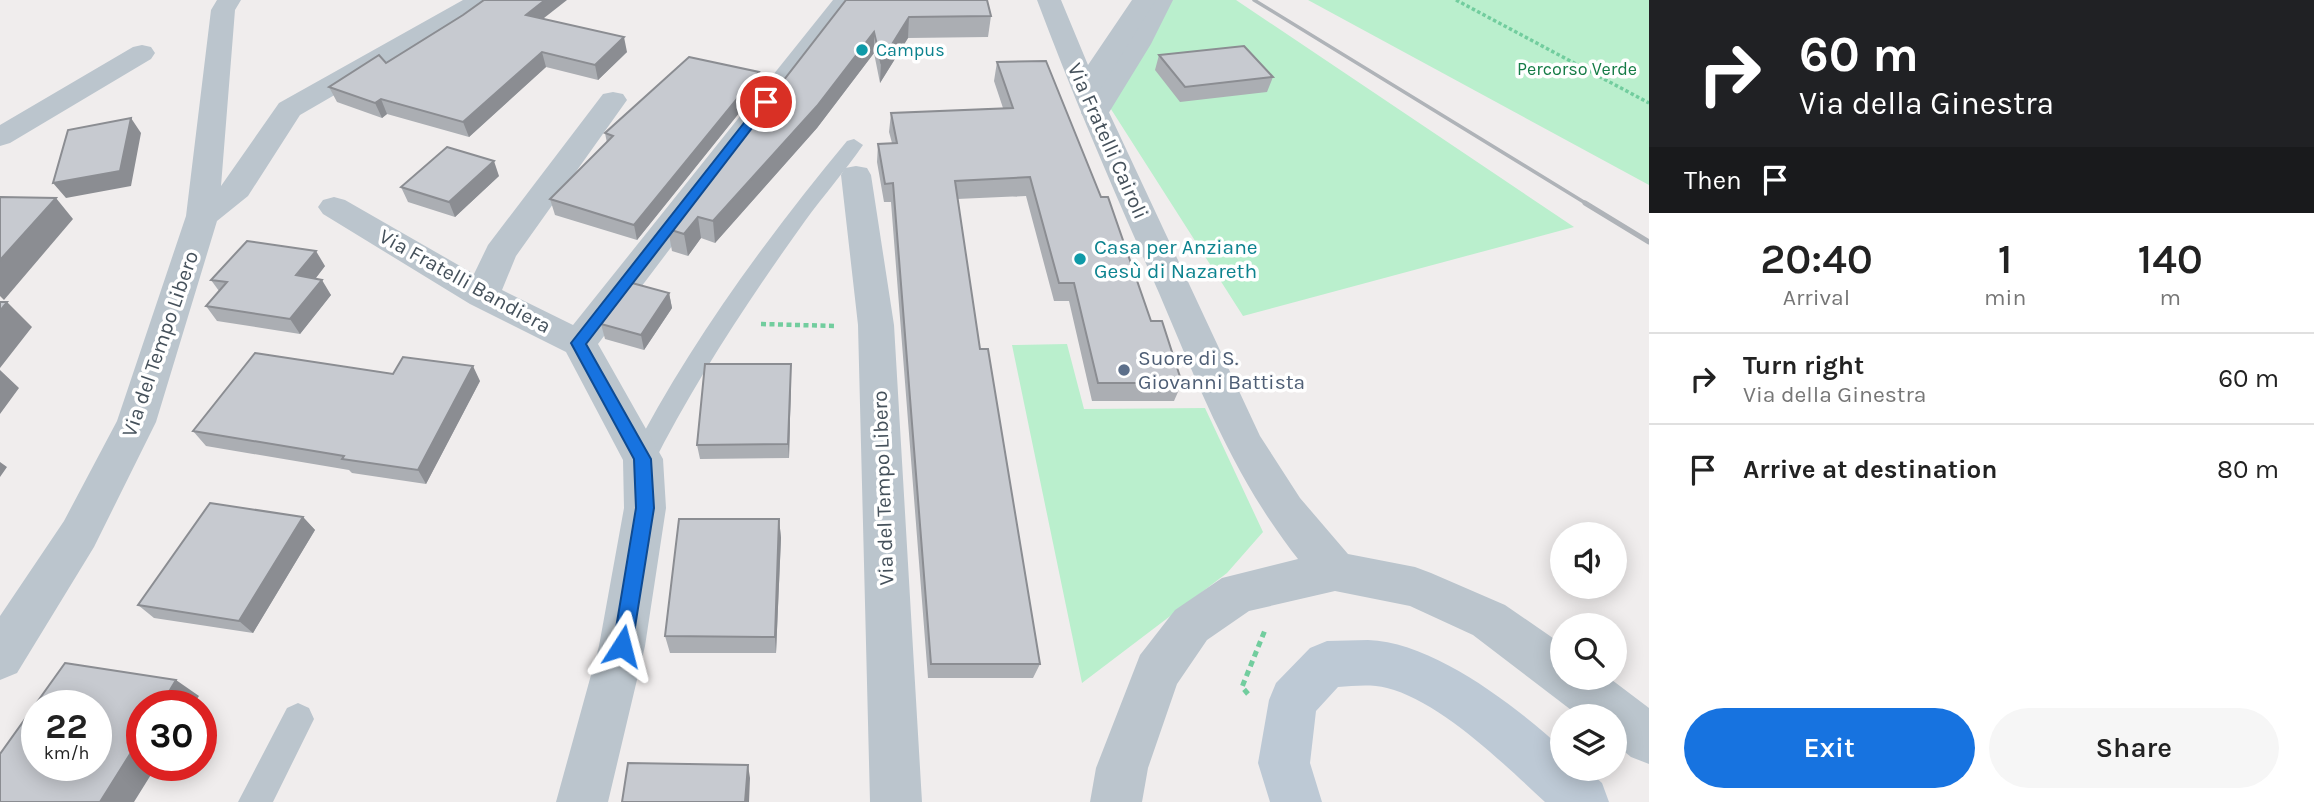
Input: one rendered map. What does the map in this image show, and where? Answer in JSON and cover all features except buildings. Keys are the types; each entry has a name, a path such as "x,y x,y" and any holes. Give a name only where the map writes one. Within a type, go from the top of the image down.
{"main road":[{"path":"1296,802 1284,763 1293,700 1327,664 1389,665 1454,694 1535,757 1583,802"}],"street":[{"name":"Via del Tempo Libero","path":"0,657 79,534 122,453 145,397 202,216 223,10 229,0"},
{"path":"202,216 237,189 289,109 481,0"},
{"path":"582,802 622,646 645,508 643,459 579,343 846,0"},
{"name":"Via Fratelli Cairoli","path":"1049,0 1090,102 1244,445 1285,511 1335,571"},
{"path":"1090,102 1144,0"},
{"path":"1090,102 1139,44 1161,0"},
{"path":"0,137 142,53"},
{"path":"482,295 500,253 613,100"},
{"name":"Via del Tempo Libero","path":"855,160 876,325 896,802"},
{"name":"Via Fratelli Bandiera","path":"334,207 482,295 579,343"},
{"path":"1116,802 1122,768 1157,671 1191,625 1238,593 1335,571 1415,587 1489,620 1550,665"},
{"path":"1585,690 1649,739"}],"lane":[{"path":"643,459 660,426 725,322 812,195 855,160"},
{"path":"256,802 298,719"}],"path":[{"path":"1456,0 1649,103"},
{"path":"725,322 876,325"}],"green space":[{"path":"1161,0 1236,0 1574,227 1243,316 1109,106"},
{"name":"Percorso Verde","path":"1308,0 1649,0 1649,185"},
{"path":"1067,344 1084,409 1205,408 1263,532 1227,573 1082,683 1012,345"}],"railway":[{"path":"1254,0 1587,204"},
{"path":"1585,203 1649,242"}],"place":[{"name":"Campus","path":"862,50"},
{"name":"Casa per Anziane Gesù di Nazareth","path":"1080,259"},
{"name":"Suore di S. Giovanni Battista","path":"1124,370"}],"route":[{"path":"622,646 645,508 643,459 579,343 766,102"}]}
